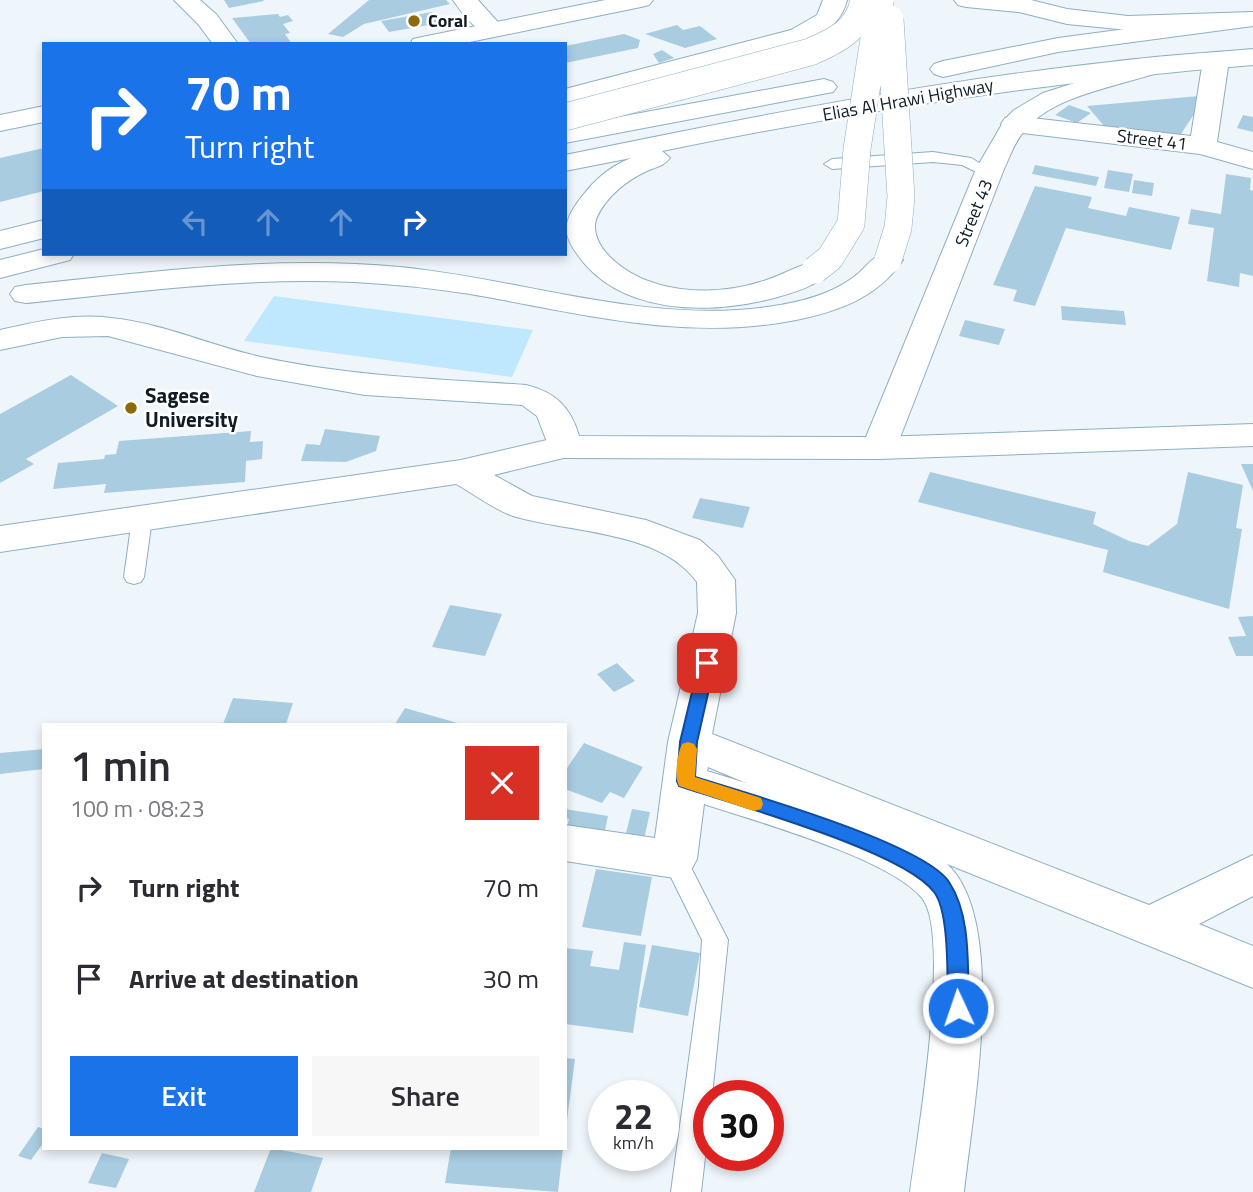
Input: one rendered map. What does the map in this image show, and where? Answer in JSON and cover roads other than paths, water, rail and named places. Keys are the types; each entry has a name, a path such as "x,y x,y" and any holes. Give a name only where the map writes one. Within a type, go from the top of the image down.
{"main road":[{"path":"187,0 207,19 224,42"},
{"path":"465,0 493,30"},
{"path":"432,42 641,0"},
{"path":"567,116 810,52 837,41 847,33 860,17 864,0"},
{"path":"840,111 689,148 632,168 616,176 593,198 581,220 582,238 590,253 608,273 621,281 683,298 723,299 789,283 815,270 830,258 850,224 857,149 880,0"},
{"path":"13,297 188,267 266,273 369,274 455,283 630,314 689,320 737,320 779,315 841,298 859,289 882,269 898,228 901,173 892,32 886,0"},
{"path":"567,96 780,42 821,24 835,4 894,0"},
{"path":"967,0 1015,3 1062,16 1115,22 1251,25"},
{"path":"943,69 1058,45 1251,25"},
{"name":"Elias Al Hrawi Highway","path":"567,135 727,103 943,69 1125,47 1251,25"},
{"name":"Elias Al Hrawi Highway","path":"567,163 840,111 1059,75 1253,57"},
{"name":"Street 41","path":"1014,124 1203,146 1216,60"},
{"name":"Street 43","path":"879,448 989,173 1014,124 1031,110 1054,98 1124,78 1156,65"},
{"path":"0,123 40,117"},
{"path":"1203,146 1253,161"},
{"path":"0,240 42,230"},
{"path":"0,269 51,256"},
{"path":"0,340 54,327 103,325 257,366 340,381 404,390 526,396 545,402 553,410 564,447"},
{"path":"0,540 461,472 564,447 879,448 1253,435"},
{"path":"461,472 522,506 633,530 687,550 705,565 716,580 718,613 687,762 674,859 567,843"},
{"path":"687,762 1152,926 1253,967"},
{"path":"687,762 793,816 901,857 923,870 942,887 949,902 955,936 958,1008 937,1192"},
{"path":"1152,926 1253,874"}],"lane":[{"path":"832,164 933,157 966,161 989,173"},
{"path":"134,577 142,519"},
{"path":"674,859 715,940 712,986 685,1192"}],"place":[{"name":"Coral","path":"414,21"},
{"name":"Sagese University","path":"131,408"}]}
